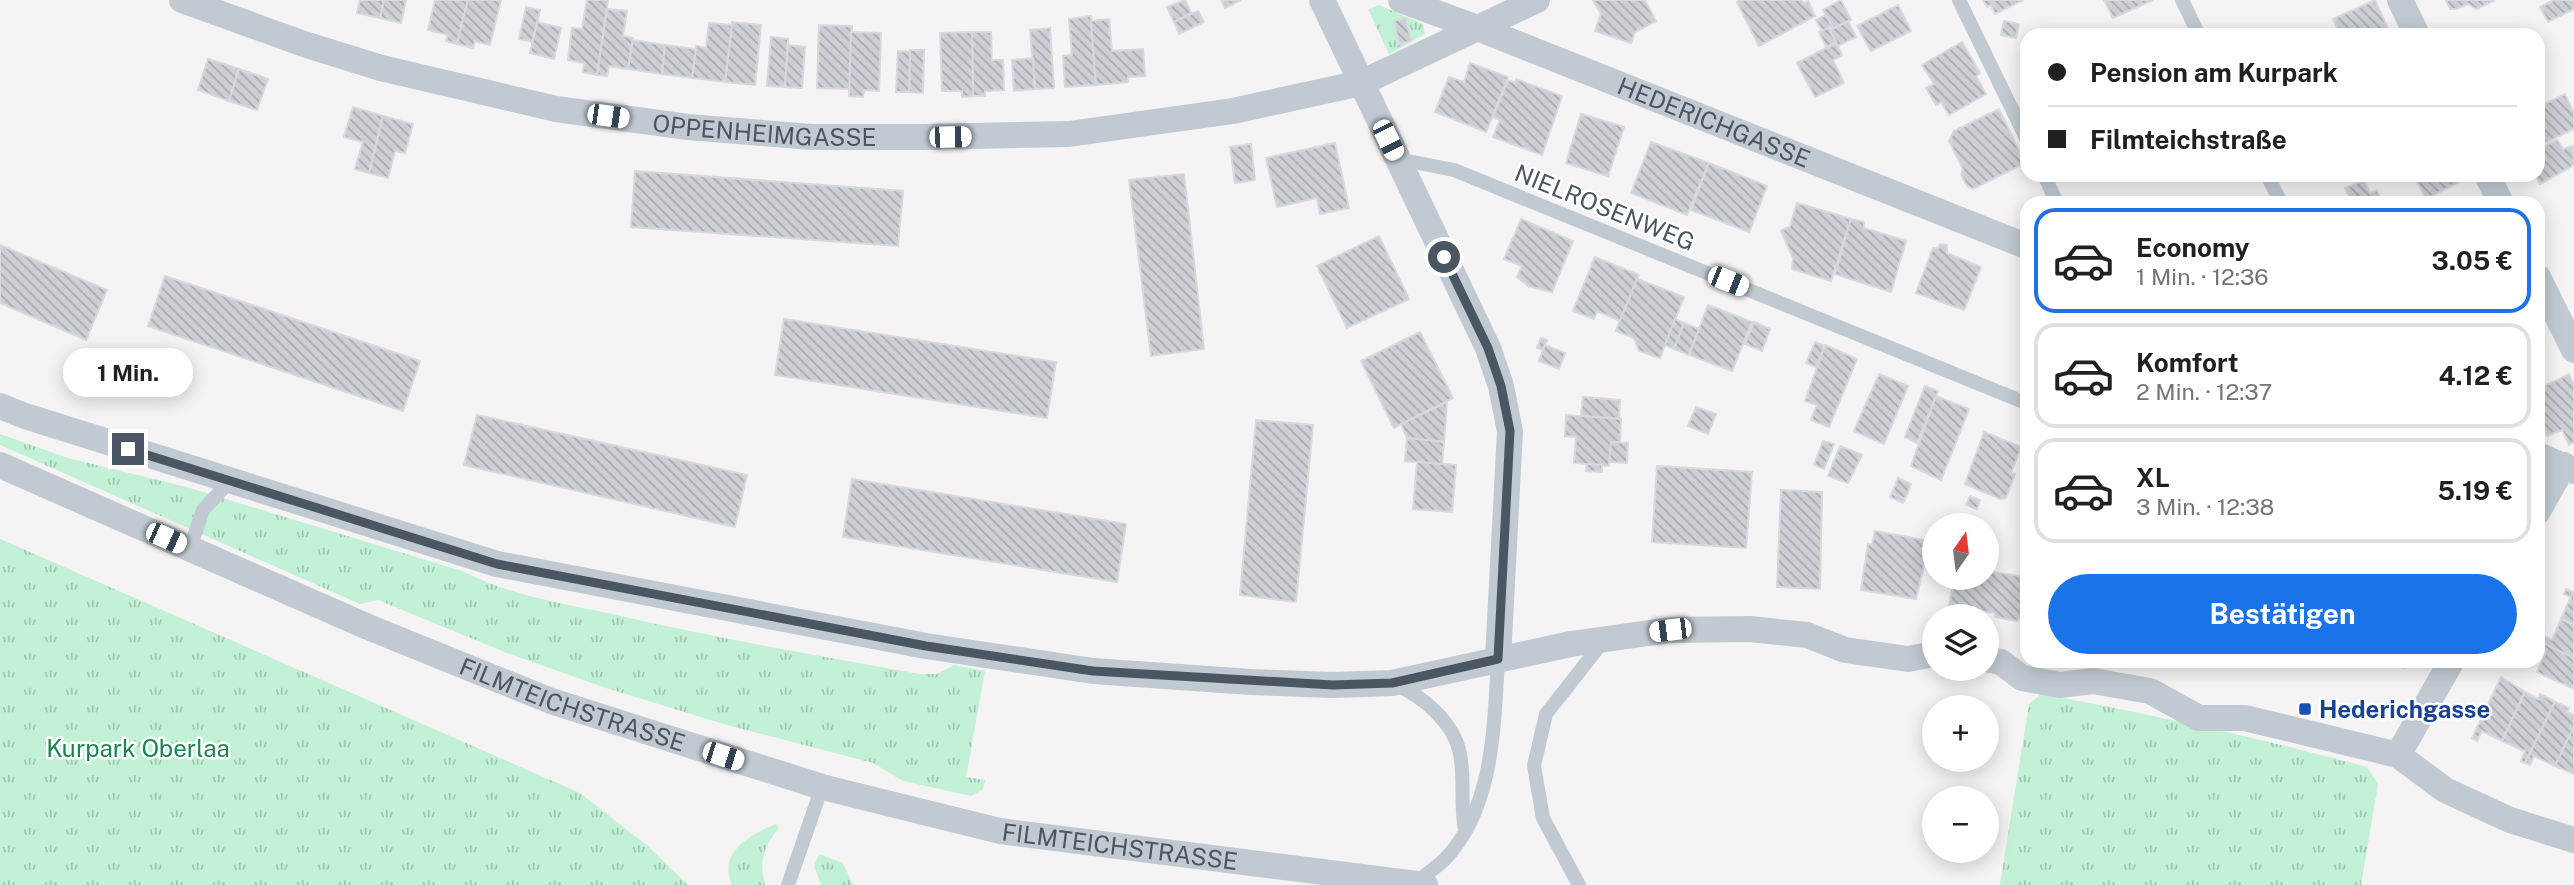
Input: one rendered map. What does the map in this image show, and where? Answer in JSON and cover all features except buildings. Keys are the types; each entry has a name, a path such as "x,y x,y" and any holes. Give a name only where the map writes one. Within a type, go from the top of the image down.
{"street":[{"name":"OPPENHEIMGASSE","path":"182,0 317,48 484,94 555,109 675,125 812,137 1069,134 1233,111 1362,83 1537,0"},
{"path":"1322,0 1488,348 1507,409 1510,460 1498,659"},
{"name":"HEDERICHGASSE","path":"1401,0 2020,244"},
{"path":"2400,0 2414,28"},
{"path":"2545,291 2574,350"},
{"path":"0,405 25,416 497,564 926,646 1107,672 1333,685 1392,683 1606,638 1670,630 1750,629 1807,635 1845,650 1908,659 1922,656"},
{"path":"2545,458 2569,468 2545,501"},
{"name":"FILMTEICHSTRASSE","path":"0,465 368,627 551,701 822,787 1000,831 1420,884"},
{"path":"1999,662 2022,678 2060,685 2092,681 2150,691 2199,718 2245,718 2398,755 2445,790 2510,820 2574,840"},
{"path":"2398,755 2448,668"}],"lane":[{"path":"1959,0 2020,126"},
{"path":"2182,0 2196,28"},
{"name":"NIELROSENWEG","path":"1398,159 1454,170 2020,401"},
{"path":"190,548 203,510 230,481"},
{"path":"1578,885 1543,818 1534,766 1546,714 1606,638"},
{"path":"1420,884 1445,859 1465,832 1480,795 1493,742 1498,659"},
{"path":"1392,683 1419,695 1447,726 1460,752 1460,807 1465,832"},
{"path":"788,885 822,787"}],"green space":[{"path":"1379,5 1423,24 1425,34 1389,54 1368,9"},
{"path":"0,434 68,458 190,488 462,571 537,598 730,639 920,674 937,674 954,665 985,671 966,777 985,780 983,789 971,796 903,781 873,763 727,725 606,688 507,653 378,600 360,604 0,445"},
{"name":"Kurpark Oberlaa","path":"0,539 580,793 649,847 688,885 0,885"},
{"path":"2041,694 2205,727 2367,767 2378,784 2361,885 2000,885 2029,704"},
{"path":"776,824 779,828 764,854 762,868 765,885 732,885 729,863 732,854 747,839"},
{"path":"819,854 843,863 853,885 821,885 814,866"}],"place":[{"name":"Hederichgasse","path":"2305,709"}],"route":[{"path":"128,449 497,564 926,646 1093,671 1251,682 1333,685 1392,683 1498,659 1510,431 1501,386 1488,348 1444,257"}]}
